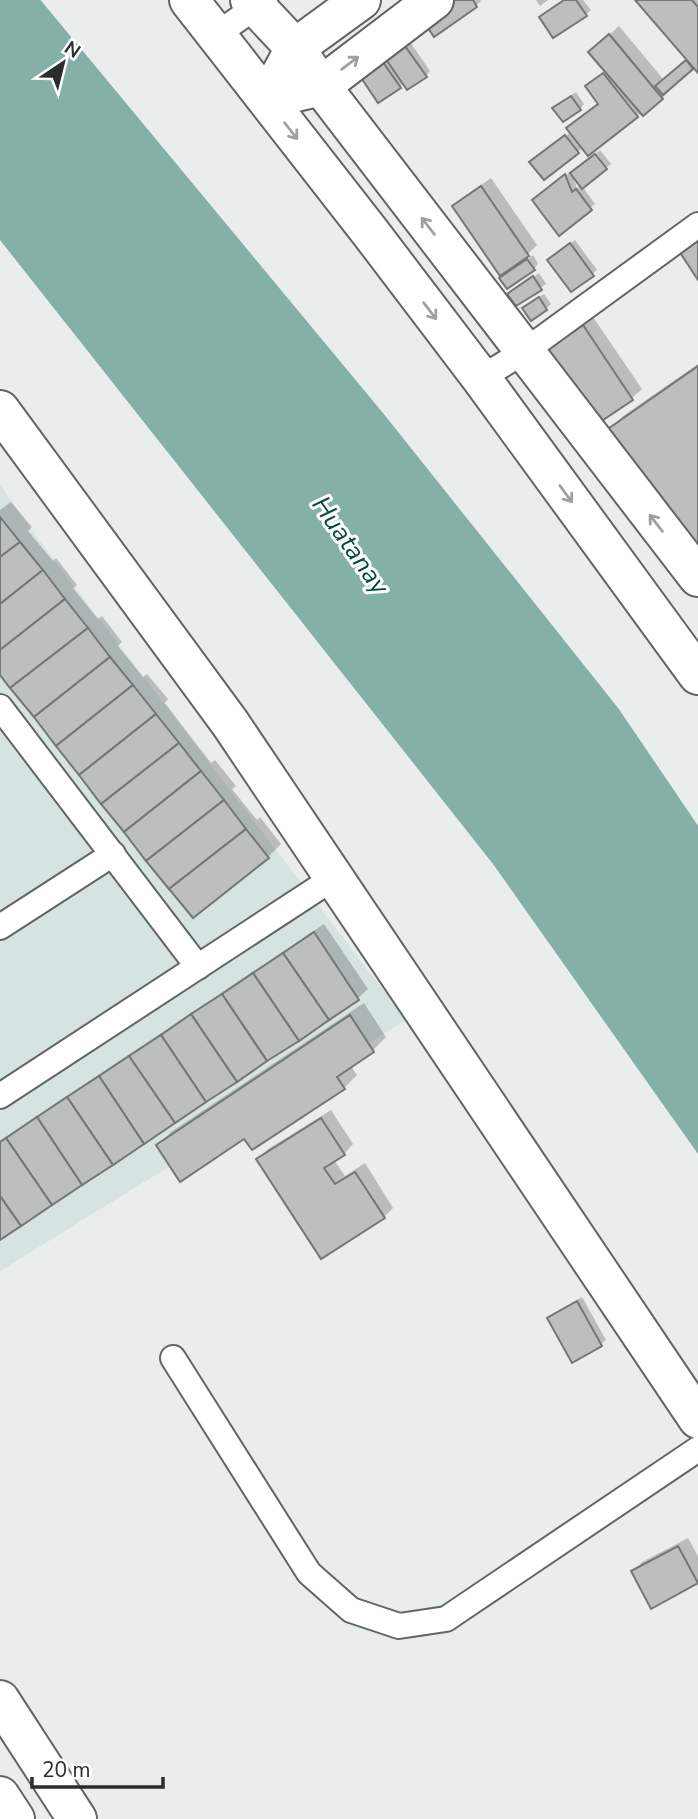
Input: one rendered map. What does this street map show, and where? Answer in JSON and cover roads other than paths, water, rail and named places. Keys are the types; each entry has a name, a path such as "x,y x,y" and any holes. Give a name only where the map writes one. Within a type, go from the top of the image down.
{"main road":[{"path":"189,0 481,378 698,675"},
{"path":"267,99 295,48 361,0"},
{"path":"267,99 321,86 434,0"},
{"path":"257,2 295,48 321,86 698,577"},
{"path":"0,410 230,723 698,1419"},
{"path":"0,1700 78,1819"},
{"path":"0,1796 15,1819"}],"lane":[{"path":"216,35 257,2"},
{"path":"481,378 525,351 698,225"},
{"path":"0,707 198,967"},
{"path":"0,927 113,854"},
{"path":"0,1096 335,877"},
{"path":"173,1359 309,1573 351,1611 399,1626 446,1619 698,1449"}],"water":[{"name":"Huatanay","path":"0,13 354,440 586,731 698,896 698,1154 493,864 0,240"}],"waterway":[{"path":"0,13 354,440 586,731 698,896"}]}
